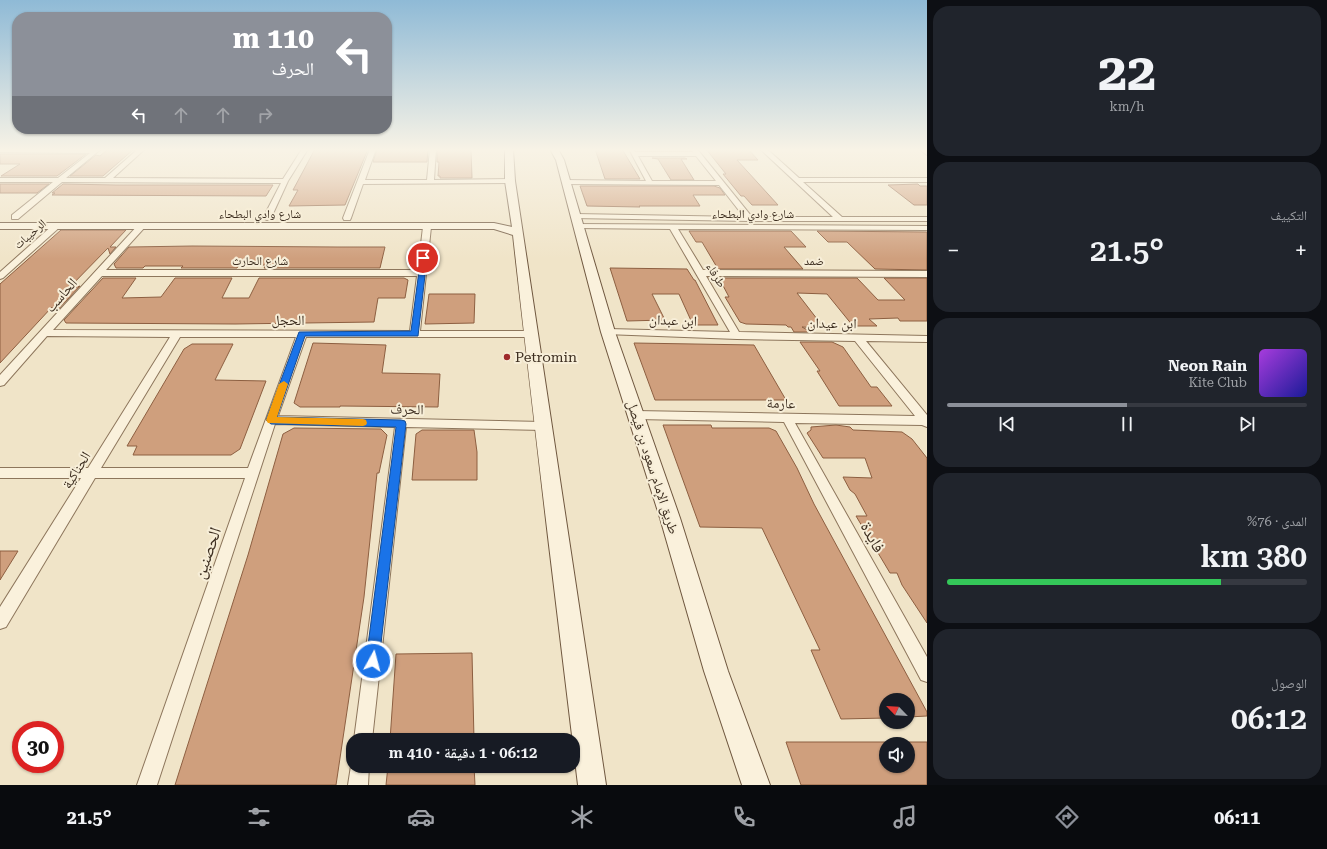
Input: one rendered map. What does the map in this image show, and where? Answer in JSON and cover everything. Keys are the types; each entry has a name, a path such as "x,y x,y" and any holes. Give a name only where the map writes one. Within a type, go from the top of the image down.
{"main road":[{"path":"511,186 592,785"},
{"name":"طريق الإمام سعود بن فيصل","path":"567,186 608,332 670,518 716,671 756,785"},
{"name":"شارع وادي البطحاء","path":"0,226 57,223 267,218 492,218 502,217 514,211"},
{"name":"شارع وادي البطحاء","path":"0,217 15,217 57,223 142,226 494,226 518,233"}],"street":[{"path":"15,217 55,186"},
{"path":"267,218 283,186"},
{"path":"347,218 360,186"},
{"path":"722,186 750,219"},
{"path":"805,186 840,219"},
{"name":"شارع وادي البطحاء","path":"576,216 750,219 927,219"},
{"name":"الرحيبات","path":"0,276 57,223"},
{"name":"الحاسب","path":"0,382 142,226"},
{"name":"شارع وادي البطحاء","path":"579,226 927,228"},
{"path":"415,334 427,227"},
{"name":"طرفاء","path":"673,227 738,336"},
{"name":"شارع الحارث","path":"99,273 421,273"},
{"name":"ضمد","path":"701,273 927,274"},
{"name":"الحجل","path":"46,332 177,334 530,334"},
{"name":"ابن عبدان","path":"608,332 738,336"},
{"name":"الحناكية","path":"0,621 177,334"},
{"name":"الحصنين","path":"147,785 271,420 302,334"},
{"name":"ابن عيدان","path":"738,336 927,338"},
{"path":"858,338 926,422"},
{"name":"عارمة","path":"636,415 926,422"},
{"name":"فايدة","path":"786,418 927,674"},
{"name":"الحرف","path":"271,420 543,426"},
{"path":"364,733 401,424"},
{"path":"0,473 253,473"},
{"path":"358,785 359,773"}],"building":[{"path":"0,186 47,186 37,193 0,193"},
{"path":"61,186 273,186 266,196 52,195 55,193 52,193"},
{"path":"295,186 353,186 345,205 289,206 298,190 293,190"},
{"path":"580,186 714,186 720,188 725,195 693,195 700,206 587,206"},
{"path":"733,186 760,186 778,205 752,205 744,196 741,196"},
{"path":"889,186 927,186 927,205 914,205"},
{"path":"61,230 126,230 110,247 116,247 110,254 108,248 66,291 80,286 56,312 52,307 0,363 0,284"},
{"path":"689,231 791,231 806,247 784,247 803,269 718,269 702,242 696,242"},
{"path":"817,231 927,232 927,270 875,269 847,242 828,242"},
{"path":"129,247 385,247 380,268 264,268 266,265 239,265 237,268 181,268 183,266 145,266 143,268 116,268 114,264"},
{"path":"610,268 687,269 695,280 718,325 693,325 679,294 652,294 665,320 627,321"},
{"path":"103,278 136,278 122,298 161,297 175,278 232,278 222,298 249,298 259,278 404,278 408,280 405,298 378,298 374,322 235,324 66,323 64,320"},
{"path":"719,278 857,278 878,300 905,300 884,278 927,278 927,321 900,321 898,318 869,319 877,326 853,326 827,294 797,293 824,328 802,327 811,332 794,332 791,327 786,325 746,324 740,322 725,297 729,297"},
{"path":"429,294 475,294 474,323 425,324"},
{"path":"800,342 832,342 843,347 871,387 877,387 892,406 839,406 817,371 820,371"},
{"path":"313,343 386,345 382,373 440,374 438,407 300,407 294,403"},
{"path":"634,343 754,345 786,400 655,400"},
{"path":"192,344 233,344 215,380 266,381 240,449 231,455 133,455 137,446 127,446 184,349"},
{"path":"663,425 711,425 712,428 769,428 776,431 927,712 927,716 915,717 915,693 879,693 879,718 841,719 811,650 820,650 762,528 700,527"},
{"path":"836,425 850,427 853,430 902,432 912,439 927,458 927,623 902,585 897,573 890,573 856,516 867,516 855,494 850,490 843,477 872,478 865,458 823,458 807,433 811,430 811,427"},
{"path":"294,428 381,429 387,435 379,473 377,473 364,597 336,785 175,785 248,555 283,434"},
{"path":"422,430 474,430 477,452 477,480 412,480 416,434"},
{"path":"0,551 18,551 0,580"},
{"path":"472,653 474,733 390,733 396,654"},
{"path":"786,742 879,742 879,773 915,773 915,742 927,742 927,785 801,785"},
{"path":"387,773 474,773 475,785 386,785"}],"slow traffic":[{"path":"284,384 271,420 363,423"}],"place":[{"name":"Petromin","path":"507,357"}],"route":[{"path":"373,661 401,424 271,420 302,334 415,334 423,258"}]}
